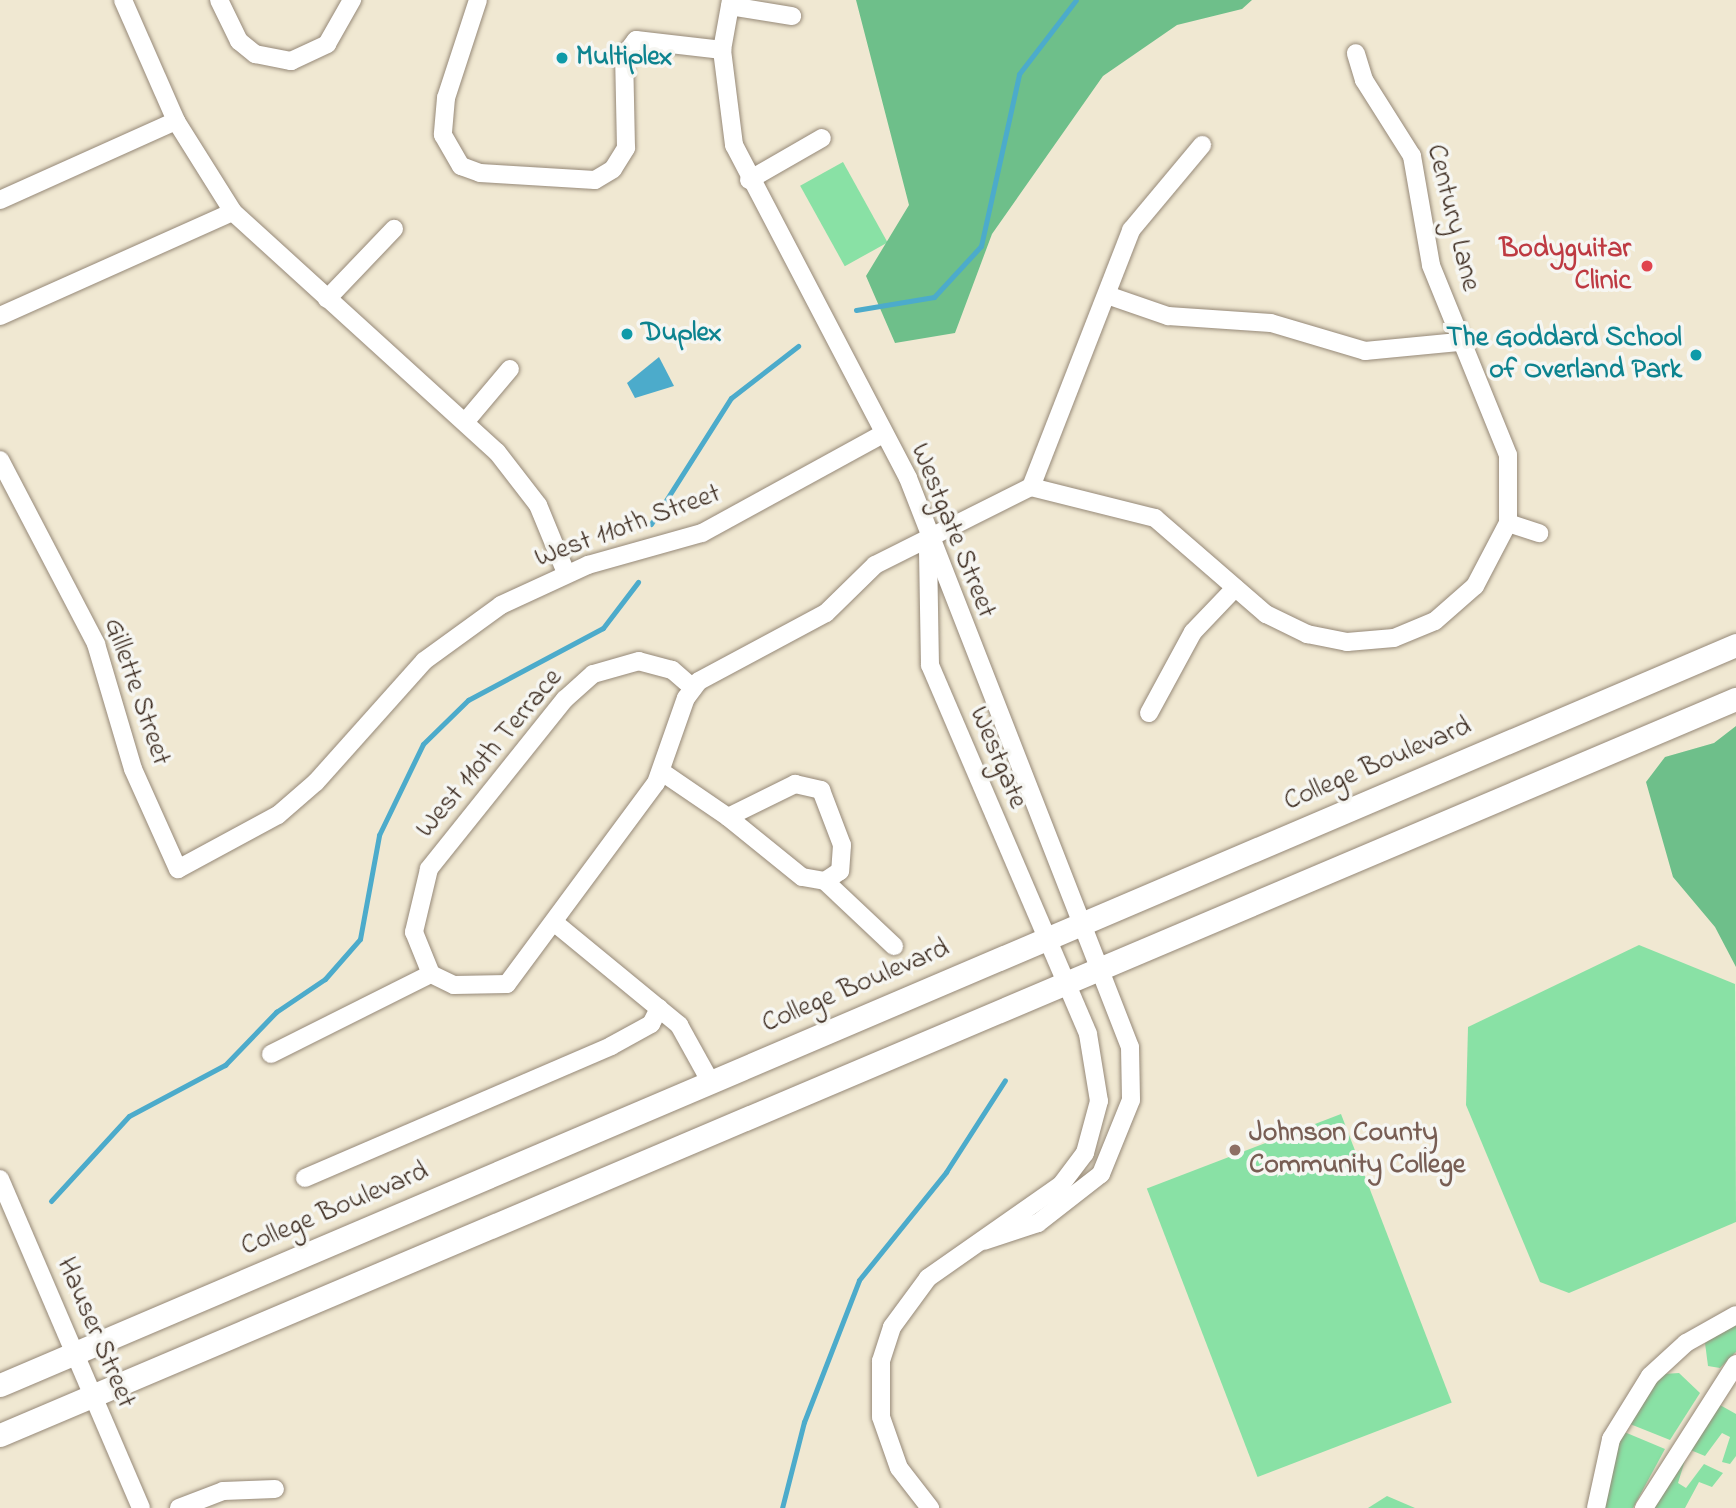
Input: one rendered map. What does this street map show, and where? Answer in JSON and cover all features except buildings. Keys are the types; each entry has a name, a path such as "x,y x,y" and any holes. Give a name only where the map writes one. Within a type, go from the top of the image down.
{"main road":[{"name":"College Boulevard","path":"0,1385 1736,645"},
{"path":"0,1435 1736,699"}],"street":[{"path":"123,0 176,121 233,212 466,421 527,488 566,573"},
{"path":"219,0 239,41 255,54 292,61 327,44 352,0"},
{"path":"478,0 446,98 443,135 461,166 480,173 595,180 613,169 626,148 624,57 636,40 722,50"},
{"path":"730,3 792,16"},
{"name":"Westgate Street","path":"730,3 722,50 726,106 749,180 908,478 928,541 1123,1024 1133,1073 1116,1151 1073,1201 1038,1223 984,1241"},
{"name":"Century Lane","path":"1031,487 1156,518 1265,614 1307,634 1347,642 1394,638 1455,607 1493,560 1508,523 1508,455 1431,265 1412,156 1364,80 1356,53"},
{"path":"0,200 176,121"},
{"path":"749,180 822,138"},
{"path":"271,1054 431,974 454,985 508,984 555,923 662,772 693,688 826,613 875,565 928,541 1031,487 1107,295 1146,205 1202,145"},
{"path":"0,316 233,212"},
{"path":"327,299 394,229"},
{"path":"1107,295 1168,316 1271,323 1365,351 1395,354 1460,342"},
{"path":"466,421 510,369"},
{"name":"West 110th Street","path":"178,869 278,815 316,782 387,697 459,632 566,573 702,533 883,434"},
{"name":"Gillette Street","path":"0,460 96,644 133,769 178,869"},
{"path":"1508,523 1539,533"},
{"name":"Westgate","path":"928,541 930,665 1096,1056 1095,1126 1062,1184 984,1241"},
{"path":"1149,713 1193,632 1235,588"},
{"name":"West 110th Terrace","path":"431,974 414,932 429,869 565,699 593,674 639,661 672,670 693,688"},
{"path":"662,772 728,817 802,877 825,881 894,946"},
{"path":"728,817 795,784 821,790 845,857 825,881"},
{"path":"555,923 679,1025 710,1082"},
{"path":"305,1178 611,1046 651,1024 659,1008"},
{"name":"Hauser Street","path":"0,1179 141,1508"},
{"path":"929,1508 888,1444 879,1391 881,1361 908,1300 928,1278 984,1241"},
{"path":"1596,1508 1611,1439 1650,1376 1686,1343 1736,1315"},
{"path":"1644,1508 1736,1364"},
{"path":"179,1508 223,1490 275,1489"}],"green space":[{"path":"856,0 1252,0 1242,9 1177,25 1103,76 992,234 955,333 895,343 866,276 909,205"},
{"path":"843,162 888,242 845,266 800,186"},
{"path":"1736,726 1736,967 1715,927 1673,877 1646,782 1665,757 1714,743"},
{"path":"1639,945 1735,984 1736,1222 1569,1293 1540,1282 1466,1105 1468,1027"},
{"path":"1341,1114 1452,1402 1258,1477 1147,1189"},
{"path":"1736,1324 1736,1352 1720,1368 1708,1366 1705,1343"},
{"path":"1679,1373 1700,1393 1670,1440 1630,1424 1640,1400 1663,1374"},
{"path":"1720,1405 1736,1414 1736,1456 1730,1464 1722,1462 1730,1437 1722,1433 1705,1456 1688,1449"},
{"path":"1622,1431 1665,1449 1633,1508 1602,1508"},
{"path":"1686,1457 1678,1483 1686,1488 1704,1464 1723,1473 1712,1487 1699,1482 1685,1508 1651,1508"},
{"path":"1387,1496 1415,1508 1368,1508"}],"water":[{"path":"659,357 674,386 635,398 627,383"}],"waterway":[{"path":"856,310 934,297 981,246 1019,74 1076,0"},
{"path":"651,524 731,398 798,346"},
{"path":"51,1201 129,1116 225,1065 276,1012 325,979 360,939 379,835 423,744 468,700 603,628 638,582"},
{"path":"782,1508 804,1422 859,1280 946,1172 1005,1080"}],"place":[{"name":"Multiplex","path":"562,58"},
{"name":"Bodyguitar Clinic","path":"1647,266"},
{"name":"Duplex","path":"627,334"},
{"name":"The Goddard School of Overland Park","path":"1696,355"},
{"name":"Johnson County Community College","path":"1235,1150"}]}
